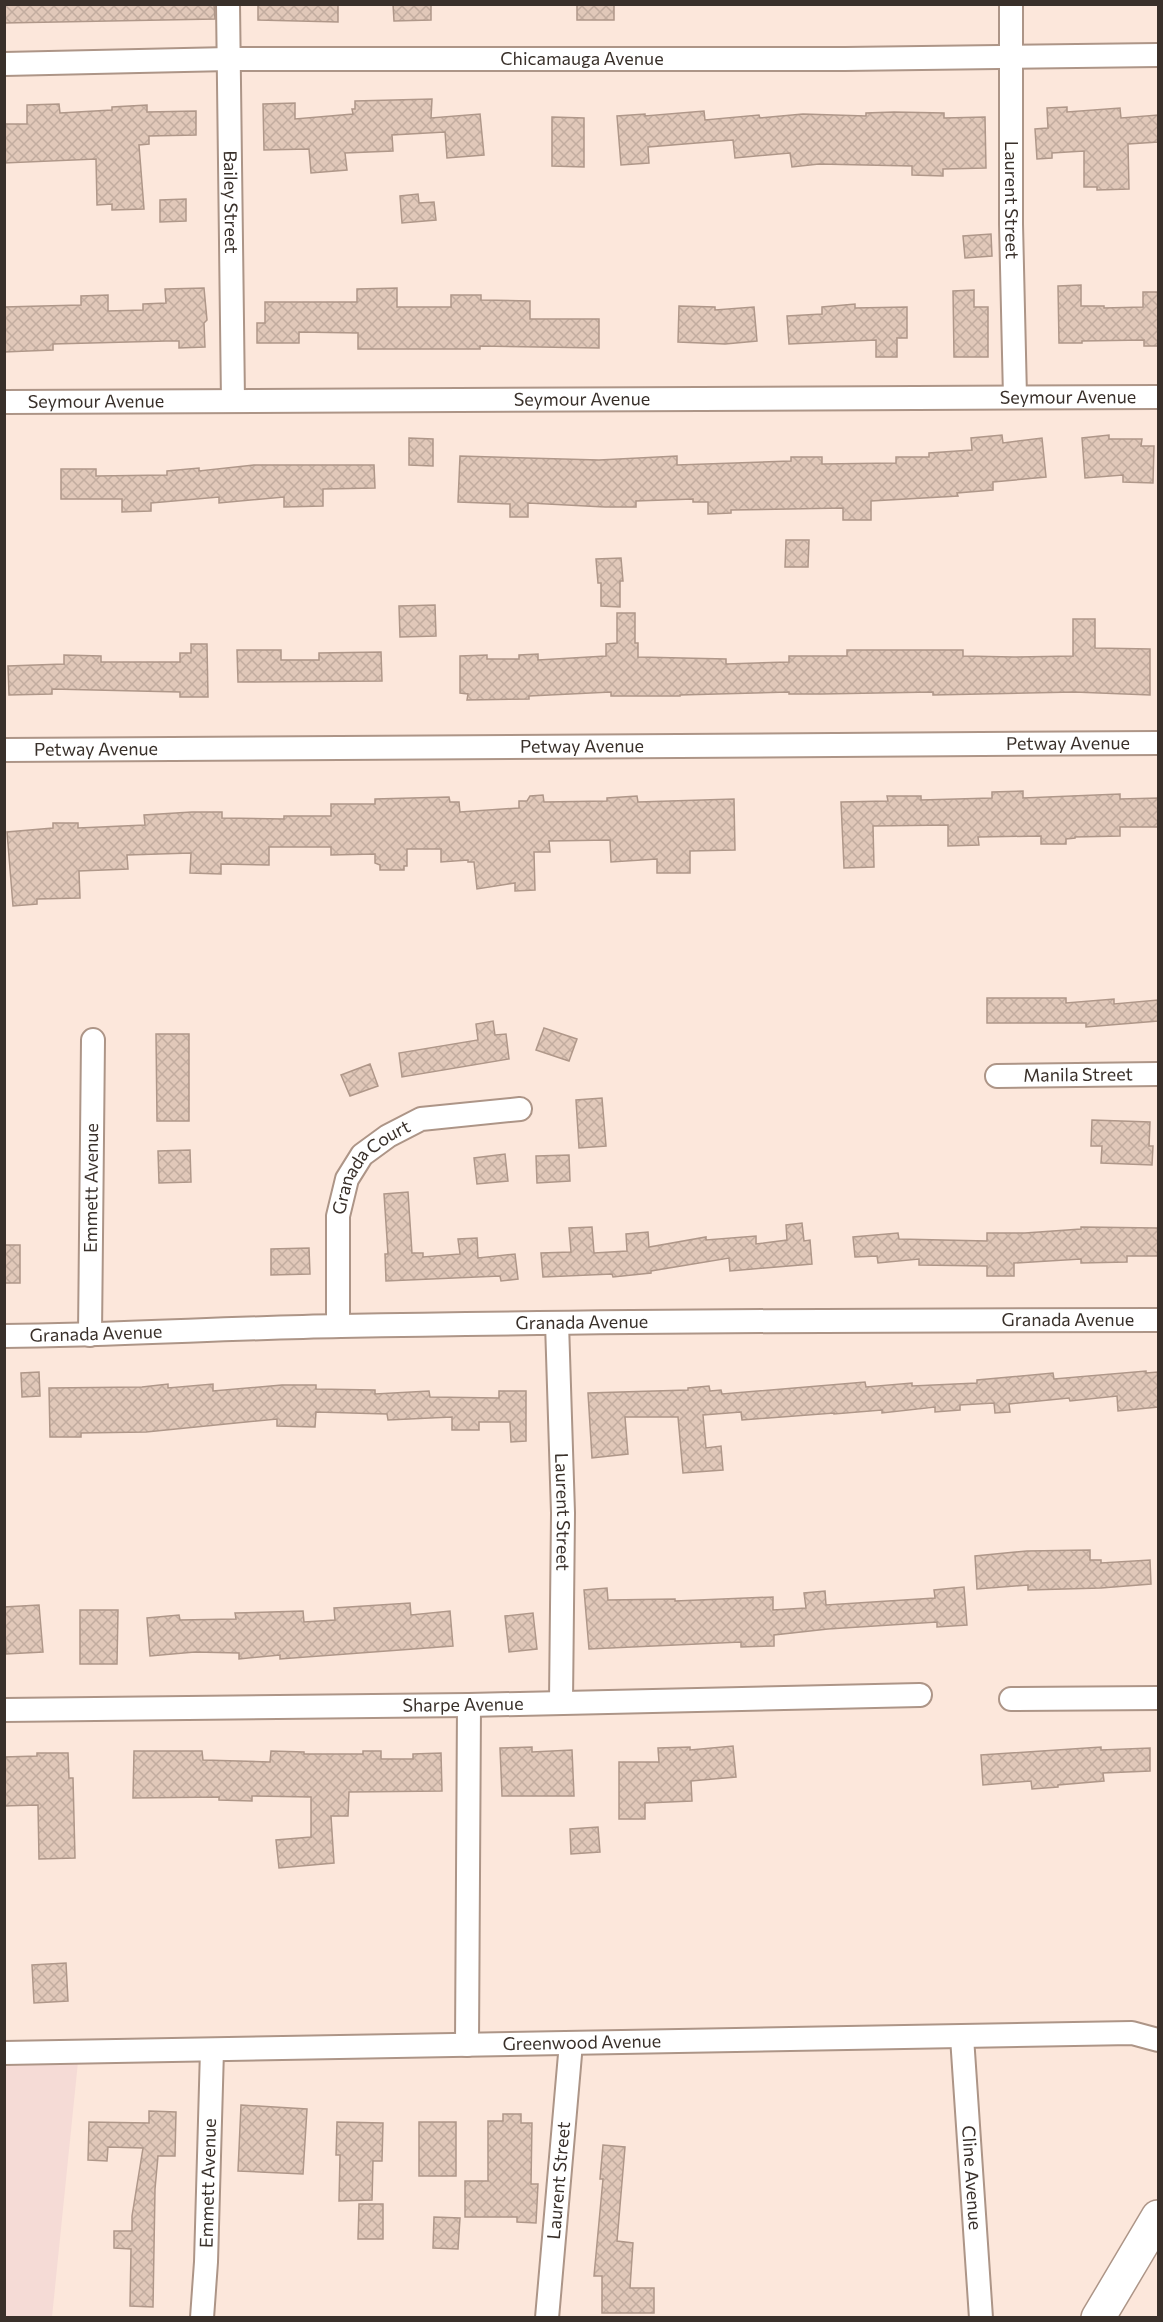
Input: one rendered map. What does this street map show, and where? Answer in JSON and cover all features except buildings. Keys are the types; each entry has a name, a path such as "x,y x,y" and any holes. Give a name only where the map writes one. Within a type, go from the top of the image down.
{"highway":[{"path":"1098,2318 1158,2217"}],"street":[{"name":"Bailey Street","path":"228,4 233,401"},
{"name":"Laurent Street","path":"1011,4 1011,224 1016,398"},
{"name":"Chicamauga Avenue","path":"4,64 229,58 846,59 1158,55"},
{"name":"Seymour Avenue","path":"4,402 1158,397"},
{"name":"Petway Avenue","path":"4,750 1158,743"},
{"name":"Emmett Avenue","path":"90,1335 93,1040"},
{"name":"Manila Street","path":"997,1076 1158,1074"},
{"name":"Granada Court","path":"338,1326 339,1216 347,1179 362,1155 388,1136 421,1119 520,1109"},
{"name":"Granada Avenue","path":"4,1336 338,1326 843,1319 1158,1320"},
{"name":"Laurent Street","path":"558,1323 563,1513 561,1702"},
{"name":"Sharpe Avenue","path":"4,1710 469,1705 920,1695"},
{"path":"1011,1699 1158,1698"},
{"path":"467,2045 469,1705"},
{"name":"Greenwood Avenue","path":"4,2053 1132,2033 1158,2040"},
{"name":"Cline Avenue","path":"962,2037 981,2318"},
{"name":"Laurent Street","path":"547,2318 571,2043"},
{"name":"Emmett Avenue","path":"202,2318 206,2262 212,2049"}],"shaded area":[{"path":"79,2052 52,2317 5,2317 4,2053"}]}
